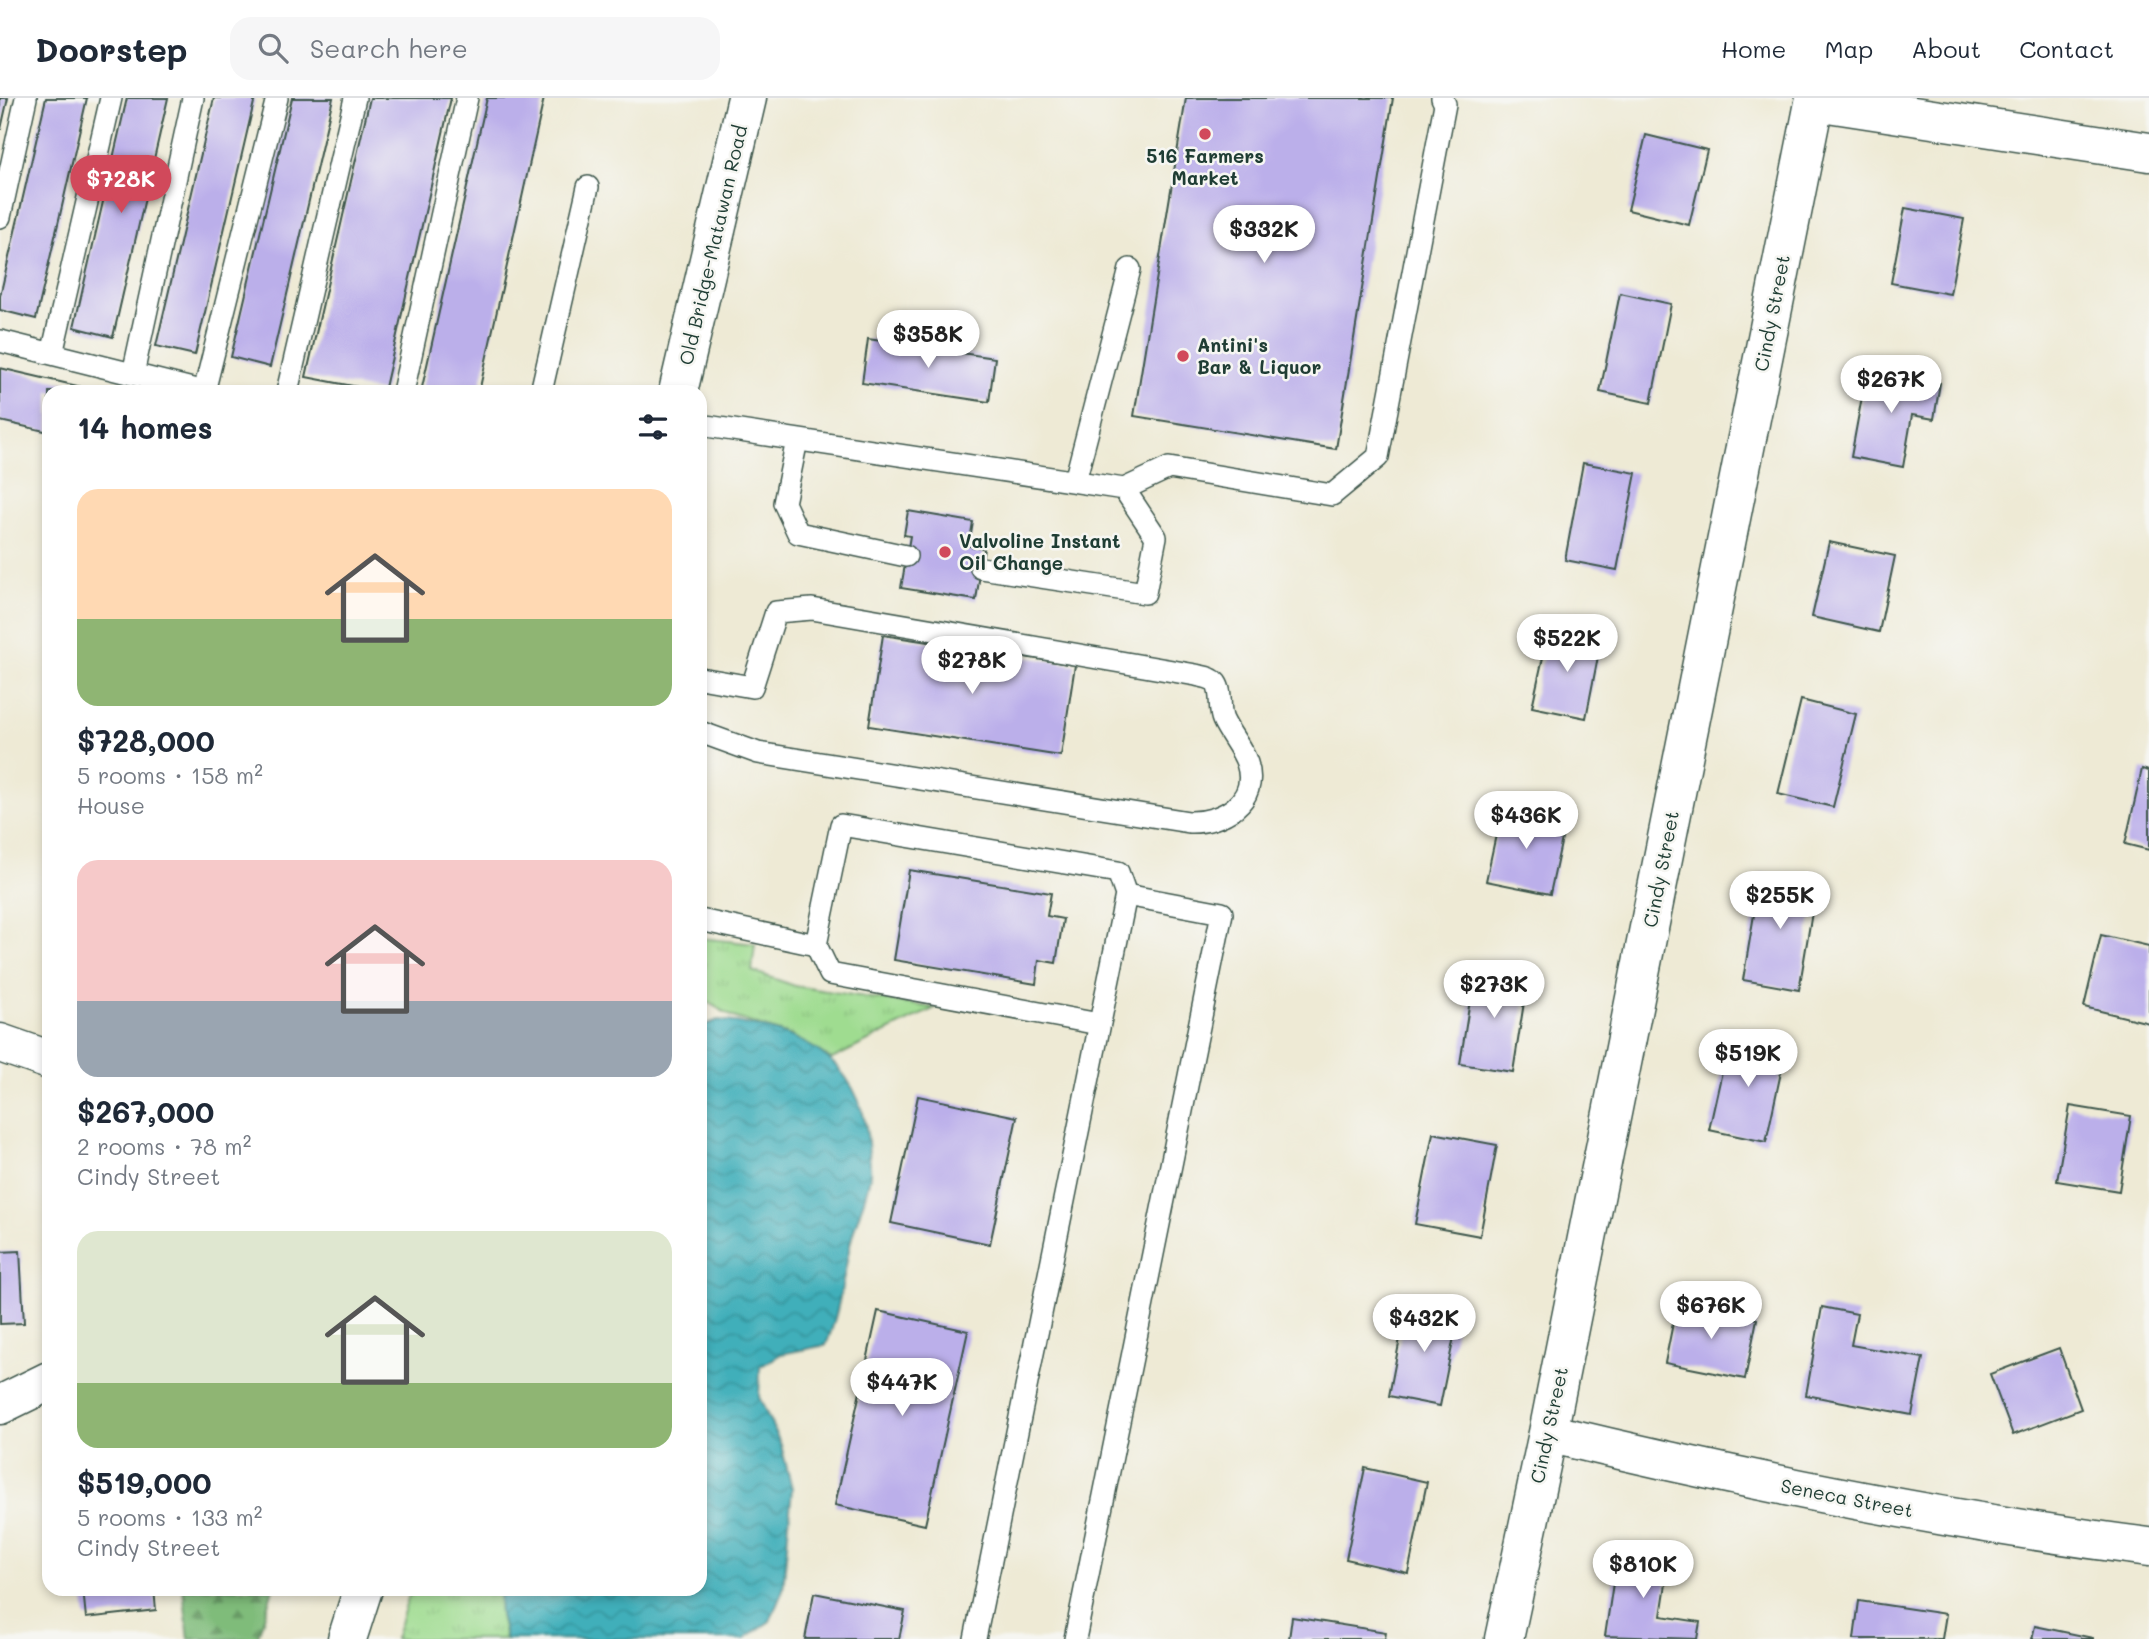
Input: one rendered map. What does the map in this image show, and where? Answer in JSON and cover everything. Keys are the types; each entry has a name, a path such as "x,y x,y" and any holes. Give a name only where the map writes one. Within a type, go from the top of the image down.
{"street":[{"name":"Old Bridge-Matawan Road","path":"680,385 747,98"},
{"path":"1815,100 2149,152"},
{"name":"Cindy Street","path":"1504,1639 1548,1433 1815,100"},
{"path":"0,1043 42,1058"},
{"path":"0,1405 42,1384"},
{"name":"Seneca Street","path":"1548,1433 1682,1465 1867,1503 2021,1530 2149,1547"},
{"path":"347,1639 361,1596"}],"lane":[{"path":"0,217 26,98"},
{"path":"52,354 111,98"},
{"path":"134,374 193,98"},
{"path":"206,385 277,98"},
{"path":"288,385 355,98"},
{"path":"405,385 467,98"},
{"path":"707,426 1124,489 1169,468 1332,495 1378,457 1445,104 1441,98"},
{"path":"543,385 588,187"},
{"path":"1075,481 1130,269"},
{"path":"0,341 177,385"},
{"path":"797,440 784,503 799,533 906,556"},
{"path":"981,568 1145,593 1156,537 1124,489"},
{"path":"707,679 752,687 776,612 812,609 1196,675 1210,678 1217,685 1222,718 1248,764 1248,781 1244,796 1220,819 1189,822 758,753 707,735"},
{"path":"975,1639 1126,895 1118,872 841,825 816,946 830,974 1099,1024"},
{"path":"1075,1639 1222,913 1126,895"},
{"path":"707,922 816,946"}],"green space":[{"path":"707,939 755,944 752,971 795,986 935,1008 832,1059 792,1036 733,1017 707,1002"},
{"path":"184,1596 271,1596 257,1639 189,1639"},
{"path":"409,1596 499,1596 505,1639 395,1639"}],"water":[{"path":"718,1020 773,1030 819,1051 837,1067 852,1087 862,1111 868,1141 869,1182 853,1233 838,1306 826,1345 781,1354 760,1367 759,1397 781,1445 792,1488 783,1590 770,1621 744,1639 506,1639 500,1615 499,1596 707,1596 707,1024"}],"building":[{"path":"0,98 8,98 1,129 0,129"},
{"path":"46,98 87,98 36,319 0,310 0,296"},
{"path":"127,98 168,98 113,337 74,327"},
{"path":"214,98 255,98 195,355 156,346"},
{"path":"292,98 333,98 270,367 231,357"},
{"path":"370,98 451,98 386,385 348,385 306,377"},
{"path":"487,98 544,98 481,385 423,385"},
{"path":"1186,98 1393,98 1336,449 1134,416"},
{"path":"1646,135 1707,150 1689,225 1628,210"},
{"path":"1905,208 1964,219 1950,294 1891,283"},
{"path":"1620,293 1671,304 1651,403 1600,392"},
{"path":"868,339 995,358 989,402 862,383"},
{"path":"0,368 73,385 42,385 42,430 0,421"},
{"path":"1867,369 1940,383 1934,419 1912,415 1903,467 1851,457"},
{"path":"1583,463 1636,473 1617,570 1565,560"},
{"name":"Valvoline Instant Oil Change","path":"908,511 973,522 969,546 984,548 976,600 901,588 910,536 904,535"},
{"path":"1829,542 1895,556 1879,632 1812,617"},
{"path":"1549,630 1601,641 1586,718 1532,707"},
{"path":"883,635 1075,665 1061,756 869,726"},
{"path":"1801,700 1856,714 1833,807 1778,794"},
{"path":"2142,769 2149,771 2149,850 2125,844"},
{"path":"1502,807 1566,820 1550,894 1486,881"},
{"path":"909,870 1051,893 1047,916 1063,919 1056,963 1039,960 1036,984 894,960"},
{"path":"1761,873 1817,882 1799,990 1743,980"},
{"path":"2101,935 2149,946 2149,1023 2084,1007"},
{"path":"1475,968 1528,977 1513,1072 1460,1064"},
{"path":"1730,1036 1786,1049 1766,1142 1709,1130"},
{"path":"918,1096 1017,1117 990,1244 891,1223"},
{"path":"2070,1106 2131,1116 2119,1191 2057,1181"},
{"path":"1433,1133 1497,1145 1480,1236 1415,1224"},
{"path":"20,1251 24,1323 0,1324 0,1252"},
{"path":"1407,1302 1459,1312 1440,1406 1389,1396"},
{"path":"1677,1303 1757,1319 1745,1379 1665,1363"},
{"path":"1822,1307 1857,1314 1851,1345 1923,1358 1912,1415 1806,1395"},
{"path":"878,1311 968,1331 925,1525 835,1505"},
{"path":"2059,1348 2081,1409 2013,1435 1990,1374"},
{"path":"1365,1468 1427,1482 1408,1573 1346,1559"},
{"path":"1618,1550 1670,1558 1661,1616 1700,1622 1697,1639 1605,1636"},
{"path":"814,1593 905,1611 899,1639 805,1639"},
{"path":"84,1596 155,1596 156,1610 86,1618"},
{"path":"1859,1601 1946,1614 1942,1639 1854,1639"},
{"path":"1292,1617 1386,1632 1385,1639 1289,1639"},
{"path":"2035,1626 2093,1638 2093,1639 2032,1639"}],"place":[{"name":"516 Farmers Market","path":"1205,134"},
{"name":"Antini's Bar & Liquor","path":"1183,356"},
{"name":"Valvoline Instant Oil Change","path":"945,552"}]}
